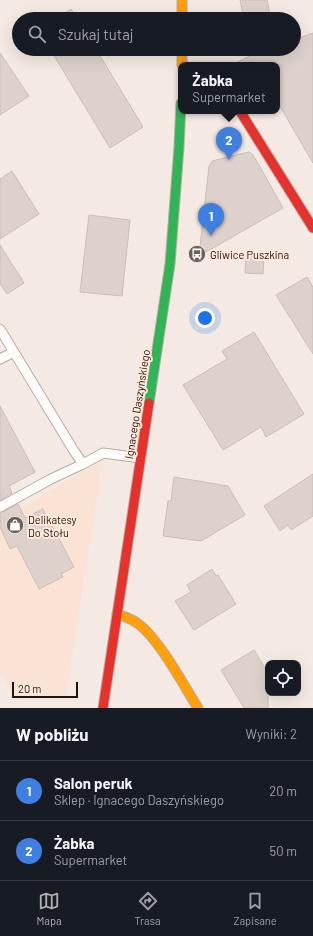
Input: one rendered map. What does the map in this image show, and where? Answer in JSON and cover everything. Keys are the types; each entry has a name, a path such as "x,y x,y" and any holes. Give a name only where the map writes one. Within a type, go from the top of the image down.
{"street":[{"path":"182,0 182,12"},
{"name":"Ignacego Daszyńskiego","path":"103,708 170,264 179,155 181,114"},
{"path":"242,114 313,228"},
{"path":"117,614 135,620 150,635 166,657 198,708"}],"lane":[{"path":"0,329 83,464"},
{"path":"0,359 14,352"},
{"path":"0,507 103,453 141,458"}],"shaded area":[{"path":"103,459 66,695 15,700 0,672 0,521"}],"building":[{"path":"240,0 267,0 270,12 243,12"},
{"path":"71,9 73,12 66,12"},
{"path":"313,33 313,163 280,106 280,62 238,62 249,56 301,56 301,37"},
{"path":"0,53 29,96 0,115"},
{"path":"54,56 100,56 143,127 110,148"},
{"path":"249,152 259,165 283,208 199,256 209,166 212,161"},
{"path":"12,171 39,214 0,239 0,179"},
{"path":"89,215 130,220 122,296 80,292"},
{"path":"0,245 24,283 7,294 0,284"},
{"path":"246,254 264,255 263,274 245,273"},
{"path":"307,277 313,287 313,354 276,295"},
{"path":"254,332 304,414 266,437 261,427 223,450 183,385 227,359 222,351"},
{"path":"0,406 35,472 9,486 12,493 0,500"},
{"path":"313,474 313,516 291,530 288,525 280,531 264,506"},
{"path":"174,477 228,486 245,515 201,541 163,536 168,501 171,501"},
{"path":"18,504 25,518 43,509 74,567 61,574 63,577 39,589 17,546 10,549 0,527 0,513"},
{"path":"212,569 216,576 218,575 236,604 194,630 175,601 191,592 187,585"},
{"path":"254,650 265,668 265,696 268,696 268,708 244,708 221,670"}],"traffic: fast":[{"path":"149,403 170,264 180,114"}],"traffic: slow":[{"path":"182,0 182,12"},
{"path":"182,56 182,62"},
{"path":"117,614 134,621 151,637 169,661 198,708"}],"traffic: jam":[{"path":"242,114 313,228"},
{"path":"103,708 149,403"}],"place":[{"name":"Żabka","path":"229,160"},
{"name":"Salon peruk","path":"211,236"},
{"name":"Gliwice Puszkina","path":"197,254"},
{"name":"Delikatesy Do Stołu","path":"15,525"}]}
